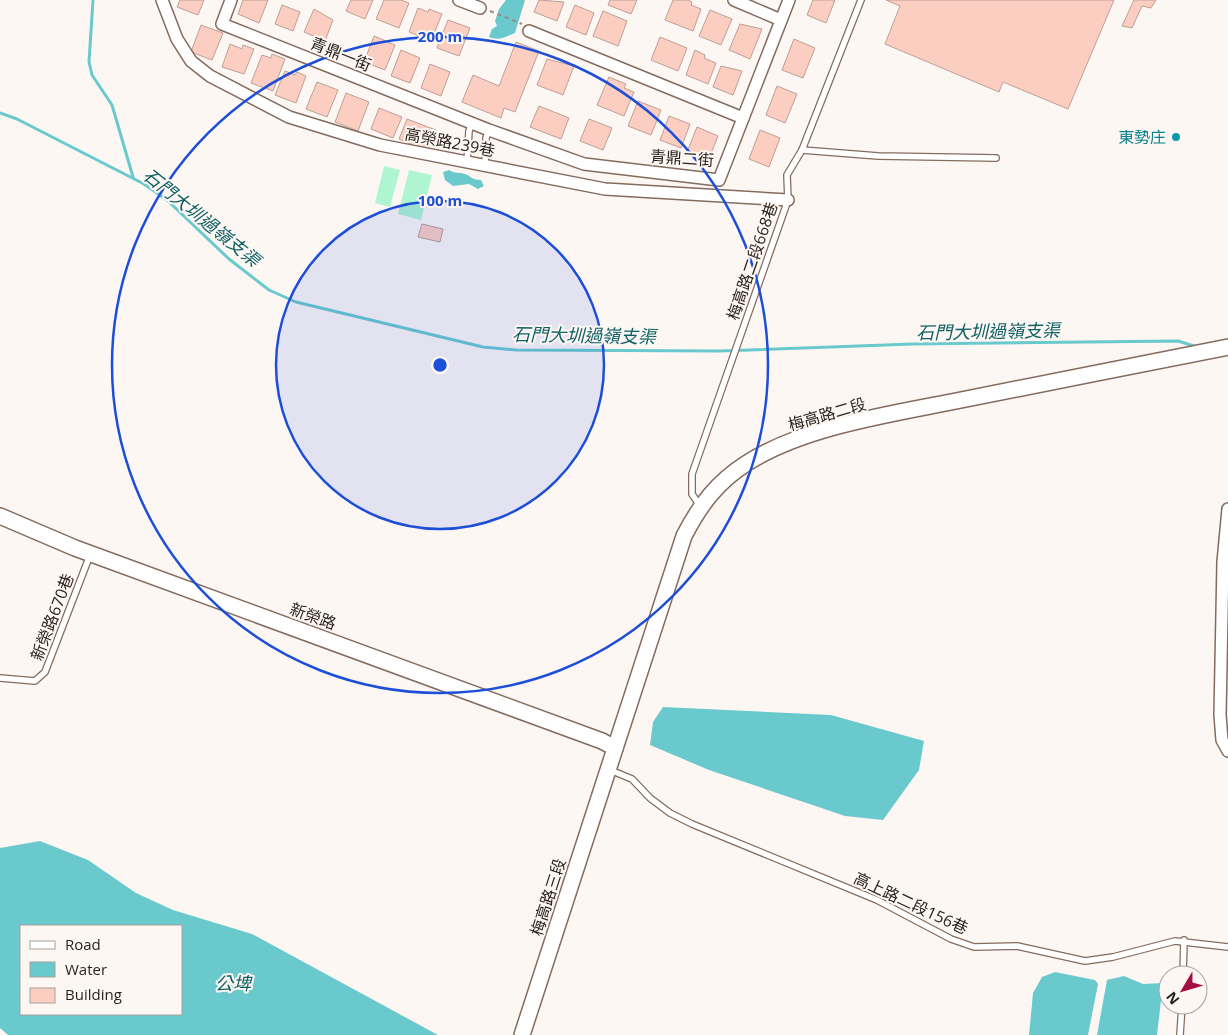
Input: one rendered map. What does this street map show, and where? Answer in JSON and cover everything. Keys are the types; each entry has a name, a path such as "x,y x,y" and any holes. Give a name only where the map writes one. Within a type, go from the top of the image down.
{"street":[{"name":"高榮路239巷","path":"162,0 177,39 191,61 210,76 289,117 380,145 604,189 788,200"},
{"name":"青鼎一街","path":"231,0 222,24 472,123"},
{"path":"459,0 480,8"},
{"path":"734,0 781,20"},
{"name":"青鼎二街","path":"489,130 584,164 718,180 789,0"},
{"path":"525,27 743,118"},
{"path":"472,123 489,130"},
{"name":"梅高路二段","path":"608,770 684,536 700,506 724,480 748,462 809,434 904,412 1215,349"},
{"path":"1228,509 1223,562 1220,715 1222,740 1228,751"},
{"name":"新榮路","path":"0,516 90,553 602,741 615,748"},
{"name":"梅高路三段","path":"522,1035 608,770"}],"lane":[{"name":"梅高路二段668巷","path":"700,506 692,494 692,474 734,359 788,200 787,175 802,150 861,0"},
{"path":"467,162 469,131 472,123"},
{"path":"485,166 486,138 489,130"},
{"path":"802,150 878,156 996,158"},
{"name":"新榮路670巷","path":"0,678 35,681 45,672 90,553"},
{"name":"高上路二段156巷","path":"608,770 632,779 650,798 670,813 692,824 877,900 951,939 974,947 1016,946 1085,961 1114,958 1184,940 1228,947"},
{"path":"1183,965 1184,940"},
{"path":"1180,1035 1181,1015"}],"path":[{"path":"494,12 525,27"}],"green space":[{"path":"384,166 400,170 390,207 375,203"},
{"path":"409,170 432,175 421,220 398,214"}],"water":[{"path":"506,0 525,0 515,33 499,39 489,37 492,29 497,26 495,21 499,9"},
{"path":"449,170 481,180 484,186 478,189 469,184 453,186 445,180 443,172"},
{"path":"663,707 831,715 924,741 919,770 883,820 845,816 709,770 650,745 653,722"},
{"name":"公埤","path":"40,841 88,860 136,893 173,910 252,934 438,1035 8,1035 0,1028 0,848"},
{"path":"1055,972 1095,980 1098,984 1088,1035 1029,1035 1033,993 1042,977"},
{"path":"1124,976 1143,984 1158,983 1159,1015 1157,1035 1097,1035 1107,980"}],"building":[{"path":"180,0 204,0 198,15 177,7"},
{"path":"243,0 268,0 259,23 238,14"},
{"path":"351,0 373,0 365,19 346,11"},
{"path":"384,0 401,0 409,3 399,28 376,19"},
{"path":"539,0 564,2 557,21 534,12"},
{"path":"610,0 637,0 631,14 608,5"},
{"path":"673,0 688,0 692,2 691,5 701,9 693,31 665,20"},
{"path":"813,0 835,0 826,23 807,15"},
{"path":"886,0 1114,0 1068,109 1003,82 999,92 885,44 900,6"},
{"path":"1134,0 1156,0 1151,8 1142,6 1132,28 1122,26"},
{"path":"282,5 300,12 293,31 275,24"},
{"path":"575,5 594,13 586,35 566,27"},
{"path":"418,8 428,12 429,9 442,14 431,41 409,32"},
{"path":"314,9 333,20 325,41 304,32"},
{"path":"710,10 732,19 721,45 699,36"},
{"path":"603,11 627,21 618,46 593,36"},
{"path":"448,20 470,28 459,56 437,48"},
{"path":"740,24 762,29 750,59 729,50"},
{"path":"201,25 223,33 212,60 191,52"},
{"path":"374,36 395,45 385,70 364,62"},
{"path":"660,37 687,48 678,71 651,60"},
{"path":"794,39 815,48 803,78 782,70"},
{"path":"516,42 539,51 515,112 504,108 501,118 462,102 473,75 499,86"},
{"path":"230,44 242,49 243,45 254,49 244,74 222,67"},
{"path":"401,50 420,58 410,83 391,76"},
{"path":"695,50 705,55 704,58 716,63 708,84 686,75"},
{"path":"272,54 285,59 273,91 251,83 262,55 271,58"},
{"path":"547,59 574,66 563,95 537,85"},
{"path":"430,64 450,72 441,96 421,88"},
{"path":"721,66 742,71 733,95 713,87"},
{"path":"285,71 295,75 297,72 306,76 296,103 275,95"},
{"path":"609,77 626,84 624,88 634,92 624,116 597,105"},
{"path":"317,82 338,90 327,117 306,109"},
{"path":"777,86 797,94 785,123 766,115"},
{"path":"346,93 369,102 358,131 335,122"},
{"path":"638,101 661,110 651,135 628,126"},
{"path":"539,106 569,118 561,139 530,127"},
{"path":"379,108 402,117 393,138 371,129"},
{"path":"669,116 690,124 681,148 660,140"},
{"path":"407,119 436,130 427,151 399,139"},
{"path":"589,119 612,128 603,150 580,141"},
{"path":"697,127 718,136 708,161 687,152"},
{"path":"760,130 780,138 769,167 749,159"},
{"path":"422,224 443,229 440,242 418,237"}],"waterway":[{"path":"93,0 89,62 92,75 112,105 133,177"},
{"name":"石門大圳過嶺支渠","path":"0,113 17,119 144,184 167,200 229,259 269,290 296,302 483,347 516,350 720,351 913,344 1178,341 1197,347"}],"place":[{"name":"東勢庄","path":"1176,137"}]}
